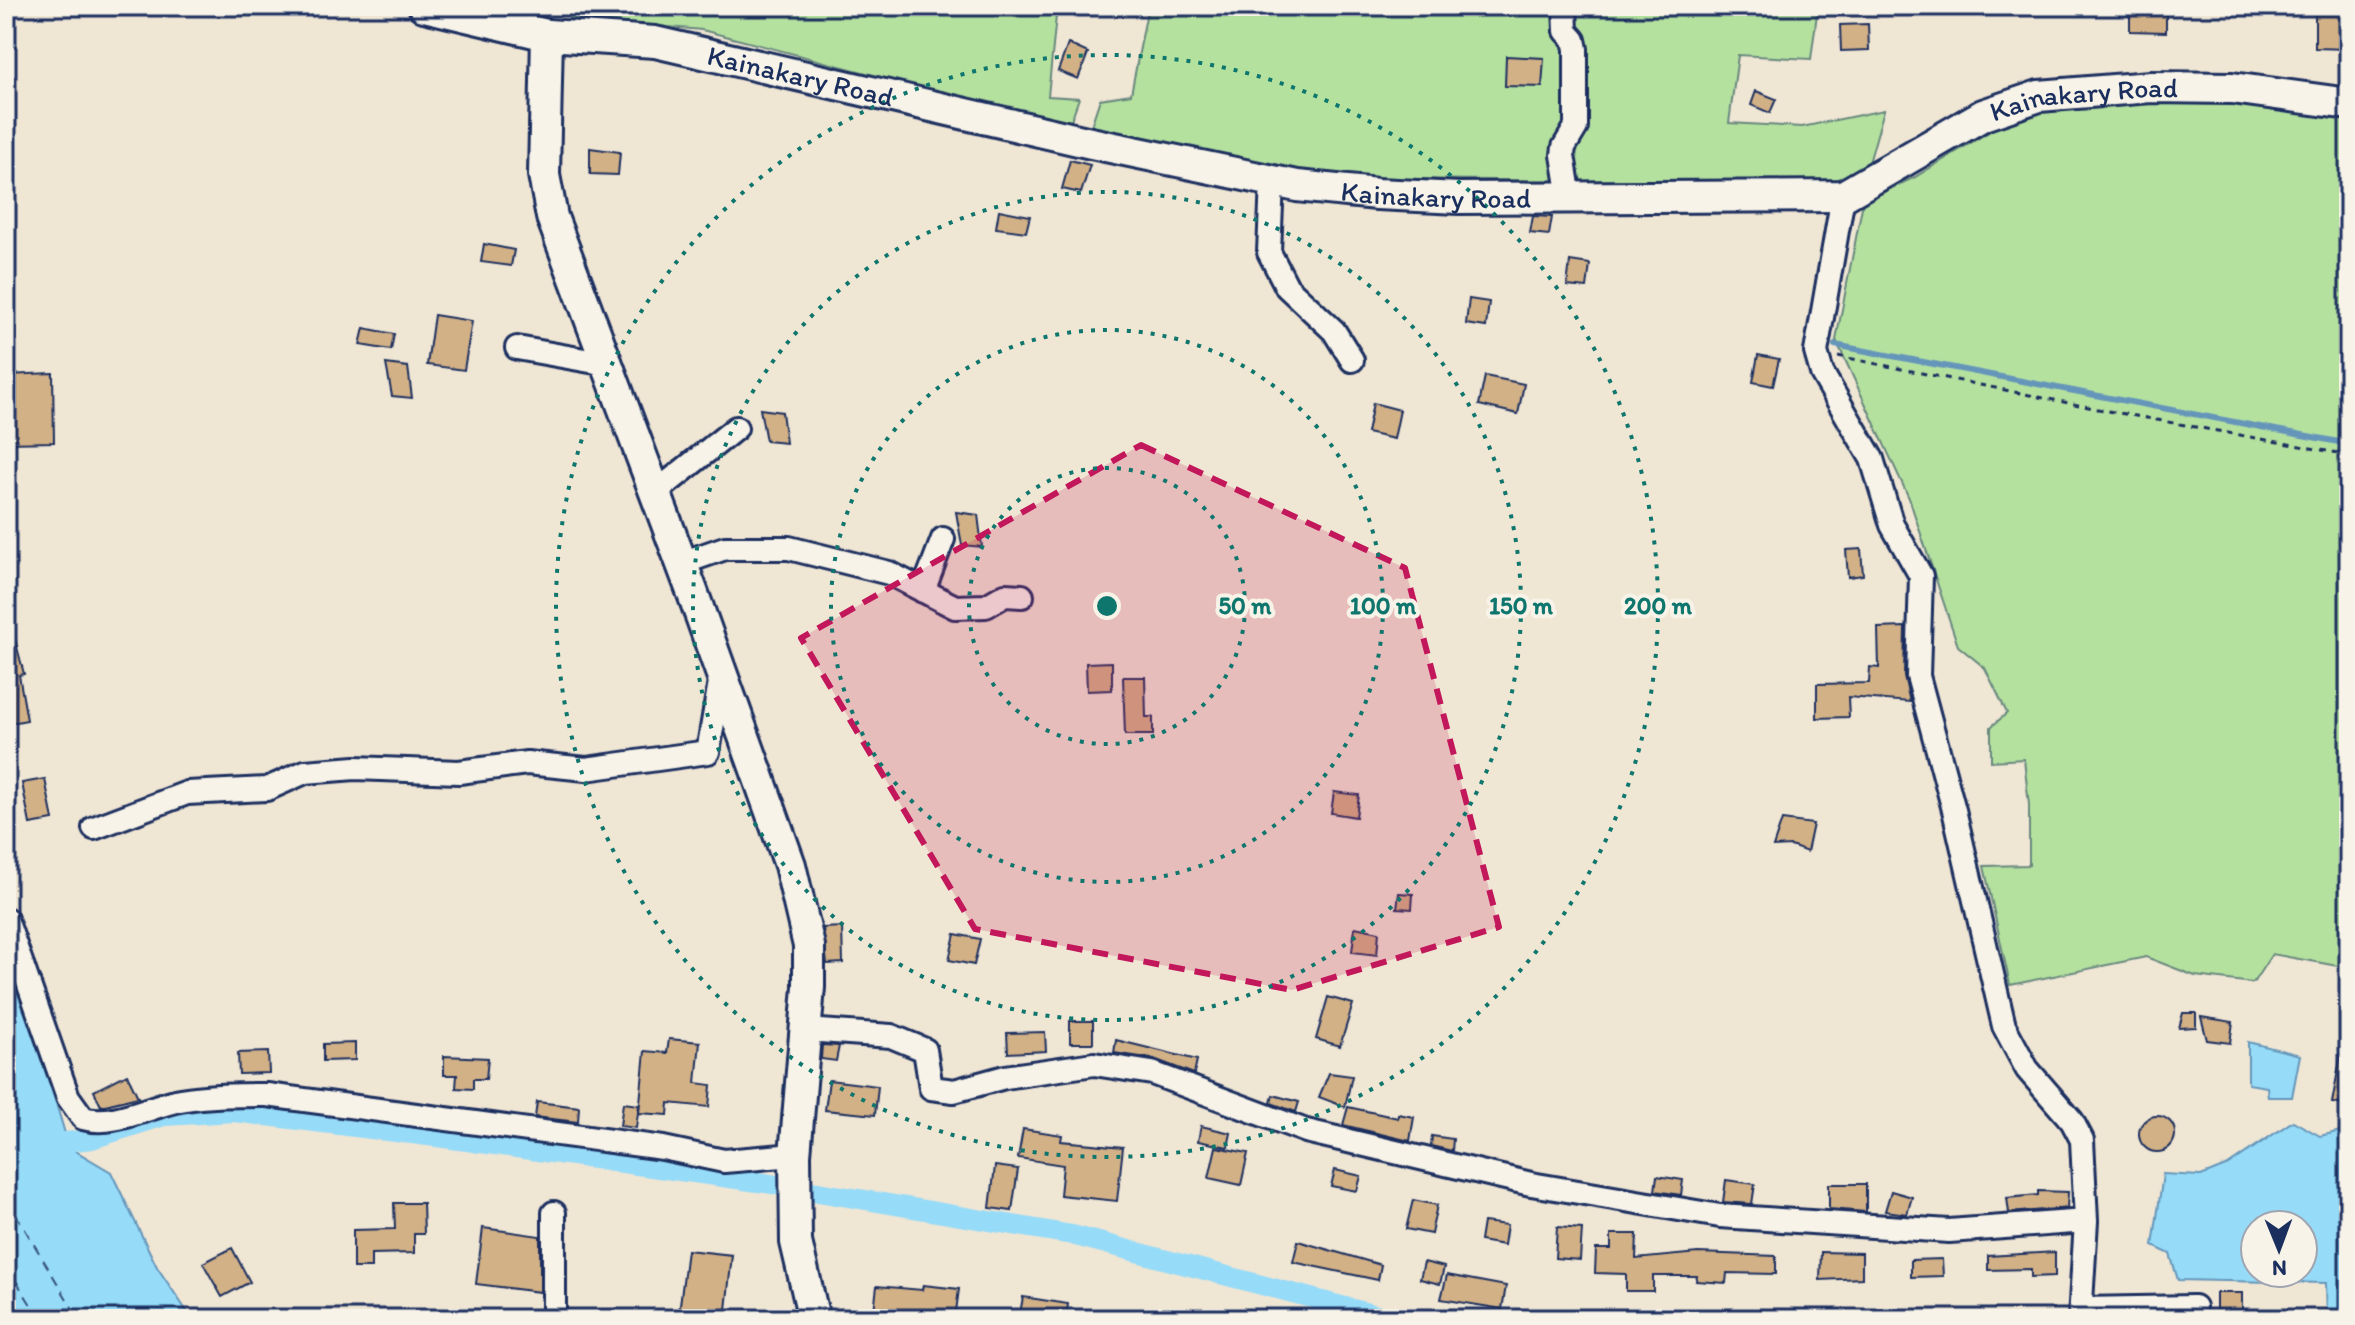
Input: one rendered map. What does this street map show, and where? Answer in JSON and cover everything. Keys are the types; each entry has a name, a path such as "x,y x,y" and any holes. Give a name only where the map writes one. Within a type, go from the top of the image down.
{"main road":[{"name":"Kainakary Road","path":"424,6 512,17 547,35 655,42 1272,181 1377,194 1570,198 1843,196 1972,120 2039,96 2151,87 2232,88 2349,104"},
{"path":"547,35 544,175 552,217 682,563 790,865 809,946 806,1030 795,1162 796,1242 814,1319"}],"street":[{"path":"1565,6 1566,31 1574,40 1576,49 1576,127 1564,147 1563,155 1570,198"},
{"path":"1272,181 1269,252 1287,287 1334,331 1352,360"},
{"path":"1843,196 1816,352 1822,373 1872,459 1892,525 1921,576 1918,676 1954,810 2004,1026 2027,1069 2072,1121 2082,1140 2086,1221 2080,1314 2194,1307"},
{"path":"517,348 607,364"},
{"path":"655,493 736,428"},
{"path":"923,591 943,539"},
{"path":"682,563 725,548 789,548 889,573 942,604 966,609 986,606 1005,595 1022,596"},
{"path":"94,828 187,793 267,789 305,772 355,768 459,772 527,763 586,769 708,752 722,674"},
{"path":"6,919 68,1097 83,1118 103,1120 179,1100 223,1094 267,1095 663,1148 724,1161 795,1162"},
{"path":"806,1030 891,1036 925,1050 931,1088 954,1091 1005,1077 1094,1064 1152,1073 1306,1131 1531,1184 1720,1216 1949,1231 2086,1221"},
{"path":"554,1213 554,1319"}],"path":[{"path":"1816,352 2139,417 2349,455"}],"highlighted area":[{"path":"1141,445 1405,568 1499,927 1292,990 975,929 801,638"}],"green space":[{"path":"568,6 1057,6 1048,96 1079,98 1069,126 702,30 569,18"},
{"path":"1148,6 1818,6 1811,59 1738,55 1729,123 1802,127 1884,110 1867,170 1822,184 1322,178 1089,132 1100,99 1131,94"},
{"path":"2148,99 2259,102 2349,118 2349,968 2272,954 2253,983 2195,976 2146,957 2010,985 1984,866 2029,865 2029,805 2024,759 1991,761 1991,727 2007,713 1985,668 1958,646 1909,498 1836,340 1863,202 1915,177 2002,124 2048,107"}],"water":[{"path":"6,934 69,1147 111,1172 157,1267 192,1319 6,1319"},
{"path":"2248,1042 2300,1055 2292,1097 2268,1097 2267,1087 2248,1084"},
{"path":"2293,1121 2320,1136 2349,1129 2349,1319 2327,1319 2326,1283 2319,1283 2319,1209 2239,1209 2239,1281 2178,1280 2170,1254 2153,1246 2163,1174 2201,1176 2228,1165"}],"building":[{"path":"2130,6 2166,6 2166,32 2130,31"},
{"path":"2315,6 2349,6 2349,49 2315,48"},
{"path":"1868,24 1869,50 1841,51 1840,25"},
{"path":"1068,44 1088,53 1078,79 1058,71"},
{"path":"1506,56 1544,58 1542,87 1505,86"},
{"path":"1756,91 1776,99 1770,113 1751,105"},
{"path":"590,148 620,152 618,175 590,174"},
{"path":"1070,160 1090,165 1081,193 1062,189"},
{"path":"999,210 1030,216 1026,232 996,228"},
{"path":"1533,216 1552,217 1549,235 1530,233"},
{"path":"484,244 514,250 511,266 481,262"},
{"path":"1570,261 1590,264 1587,288 1567,286"},
{"path":"1469,299 1489,302 1486,327 1466,324"},
{"path":"434,315 472,321 464,370 427,365"},
{"path":"364,328 394,334 391,350 360,345"},
{"path":"1758,355 1779,359 1773,386 1753,382"},
{"path":"386,364 408,367 412,398 392,396"},
{"path":"53,373 54,442 6,443 6,375"},
{"path":"1485,376 1524,384 1518,414 1479,405"},
{"path":"1373,403 1400,410 1394,439 1367,433"},
{"path":"760,409 782,412 786,443 766,441"},
{"path":"956,512 978,515 982,547 962,545"},
{"path":"1861,549 1863,575 1848,577 1846,550"},
{"path":"11,624 24,674 19,675 27,720 6,724 6,625"},
{"path":"1905,627 1904,676 1910,702 1848,697 1849,717 1817,718 1817,684 1869,683 1870,667 1879,668 1878,628"},
{"path":"1112,662 1112,690 1087,691 1086,663"},
{"path":"1123,677 1145,677 1146,717 1153,717 1153,735 1125,735"},
{"path":"45,779 53,820 30,824 22,783"},
{"path":"1334,792 1359,795 1356,817 1331,813"},
{"path":"1782,820 1813,824 1807,852 1791,846 1773,847"},
{"path":"1399,893 1413,894 1412,909 1397,908"},
{"path":"842,927 843,963 827,964 823,928"},
{"path":"1355,927 1379,932 1377,955 1352,952"},
{"path":"955,934 980,939 974,965 949,960"},
{"path":"1328,997 1353,1004 1340,1046 1316,1039"},
{"path":"2183,1013 2196,1013 2196,1027 2179,1028"},
{"path":"2201,1017 2233,1022 2230,1043 2207,1040"},
{"path":"1070,1021 1093,1021 1093,1043 1070,1043"},
{"path":"1045,1032 1046,1051 1008,1053 1007,1033"},
{"path":"669,1039 700,1042 696,1083 711,1085 709,1107 669,1103 668,1115 639,1113 645,1051 667,1053"},
{"path":"1116,1040 1197,1060 1194,1074 1154,1059 1114,1053"},
{"path":"355,1043 355,1060 323,1061 323,1044"},
{"path":"822,1045 839,1046 836,1061 821,1059"},
{"path":"268,1052 269,1073 239,1074 238,1053"},
{"path":"2341,1054 2349,1054 2349,1106 2332,1103"},
{"path":"444,1056 488,1058 486,1079 473,1079 473,1089 456,1088 457,1075 444,1075"},
{"path":"1329,1073 1352,1076 1345,1107 1319,1097"},
{"path":"127,1074 138,1097 101,1106 94,1091"},
{"path":"829,1080 878,1086 875,1115 825,1110"},
{"path":"1273,1095 1299,1102 1296,1112 1271,1103"},
{"path":"537,1102 579,1107 578,1122 535,1117"},
{"path":"623,1103 639,1105 636,1128 620,1126"},
{"path":"1348,1107 1398,1118 1398,1114 1414,1117 1410,1141 1343,1125"},
{"path":"2157,1116 2170,1121 2175,1134 2170,1147 2157,1152 2144,1147 2139,1134 2144,1121"},
{"path":"1201,1126 1231,1133 1228,1147 1198,1141"},
{"path":"1023,1129 1062,1135 1061,1141 1123,1147 1117,1201 1060,1195 1063,1165 1018,1158"},
{"path":"1432,1136 1453,1139 1452,1151 1431,1146"},
{"path":"1216,1147 1248,1153 1241,1185 1209,1178"},
{"path":"995,1166 1018,1169 1012,1211 990,1208"},
{"path":"1335,1170 1361,1176 1357,1191 1331,1186"},
{"path":"1657,1176 1683,1180 1681,1195 1655,1191"},
{"path":"1726,1180 1755,1184 1752,1204 1723,1202"},
{"path":"1829,1184 1866,1184 1866,1212 1829,1209"},
{"path":"1891,1191 1912,1197 1907,1214 1885,1211"},
{"path":"2038,1191 2068,1192 2067,1208 2009,1213 2007,1198 2038,1195"},
{"path":"1413,1200 1437,1205 1431,1234 1406,1229"},
{"path":"394,1203 423,1203 424,1234 414,1234 414,1253 371,1254 371,1268 353,1268 353,1230 395,1229"},
{"path":"1483,1222 1507,1225 1504,1245 1480,1241"},
{"path":"1557,1227 1582,1229 1580,1260 1555,1258"},
{"path":"483,1228 540,1236 540,1292 476,1284"},
{"path":"1611,1234 1637,1234 1636,1259 1698,1253 1776,1256 1776,1274 1727,1273 1726,1283 1696,1281 1697,1276 1653,1276 1653,1291 1626,1291 1626,1274 1595,1273 1596,1249 1611,1249"},
{"path":"1298,1241 1381,1265 1378,1280 1293,1262"},
{"path":"232,1248 250,1282 222,1297 203,1263"},
{"path":"687,1250 732,1255 725,1319 679,1313"},
{"path":"1821,1252 1862,1253 1862,1278 1820,1280"},
{"path":"2055,1252 2055,1276 2031,1277 2031,1269 1988,1270 1988,1256"},
{"path":"1942,1259 1943,1276 1911,1277 1911,1260"},
{"path":"1424,1262 1444,1267 1440,1284 1420,1279"},
{"path":"1447,1275 1506,1286 1502,1309 1441,1299"},
{"path":"923,1285 959,1289 955,1319 873,1319 877,1286 922,1290"},
{"path":"2216,1293 2242,1293 2242,1319 2216,1319"},
{"path":"1023,1297 1068,1304 1066,1319 1019,1319"}],"waterway":[{"path":"1835,345 2349,444"},
{"path":"40,1145 92,1139 164,1116 234,1112 452,1139 765,1183 1072,1235 1391,1319"}],"ferry route":[{"path":"6,1198 79,1319"},
{"path":"6,1265 40,1319"}]}
